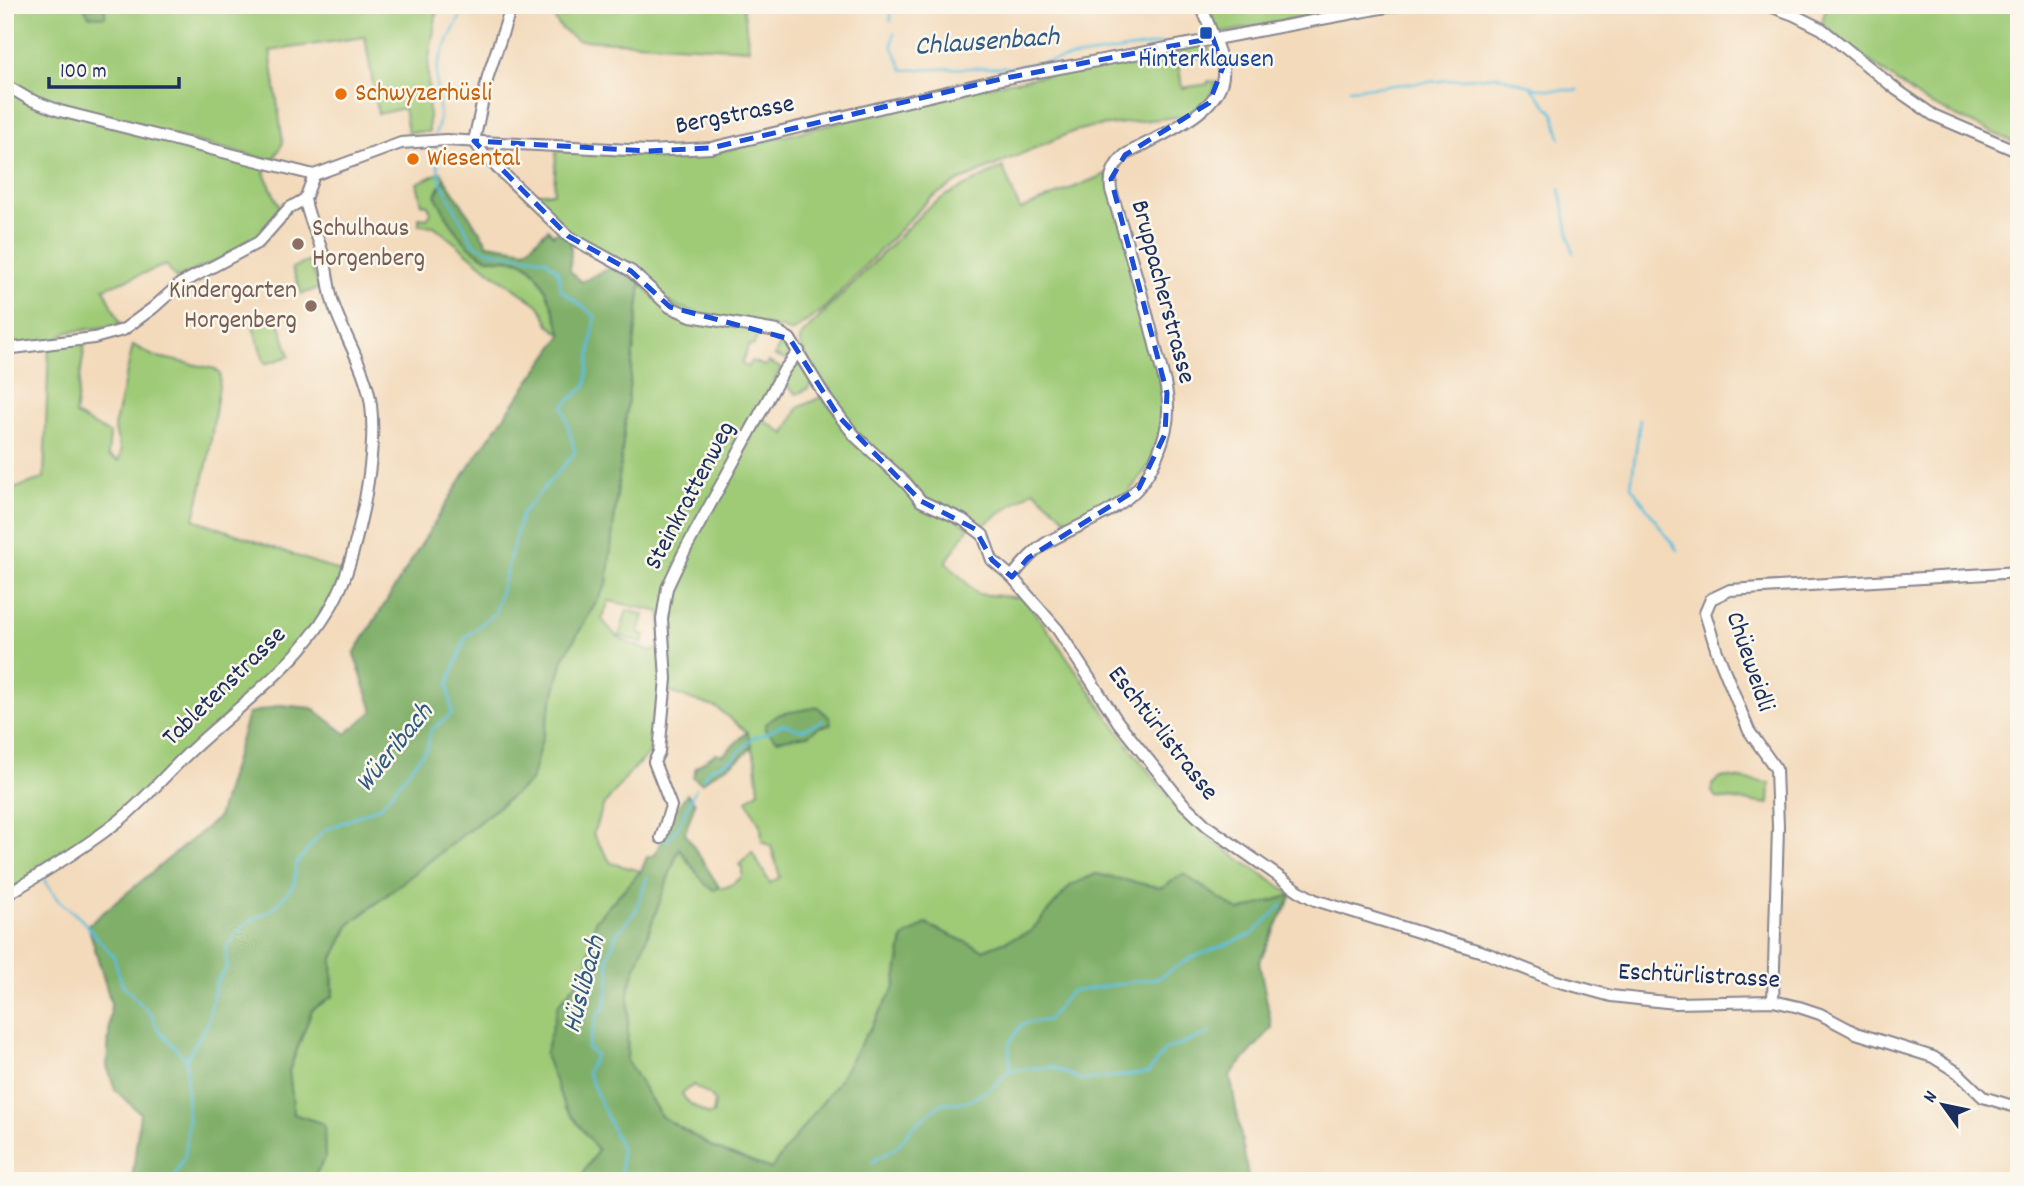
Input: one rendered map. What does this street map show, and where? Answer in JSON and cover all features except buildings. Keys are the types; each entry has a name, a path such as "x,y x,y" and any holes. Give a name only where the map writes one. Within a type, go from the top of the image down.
{"street":[{"path":"474,141 488,76 512,5"},
{"name":"Bruppacherstrasse","path":"1012,577 1028,558 1045,544 1121,503 1139,488 1165,434 1167,393 1145,304 1111,190 1111,179 1118,162 1125,155 1188,120 1209,103 1220,84 1223,67 1201,5"},
{"name":"Bergstrasse","path":"314,175 401,143 446,139 626,151 693,151 738,143 1001,79 1397,5"},
{"path":"1767,5 1822,29 1896,90 1933,115 2019,152"},
{"path":"5,85 29,99 60,111 314,175 305,199 289,208 259,242 180,284 123,330 94,338 5,349"},
{"name":"Eschtürlistrasse","path":"474,141 484,155 568,236 631,271 670,307 691,316 777,331 790,339 828,401 855,436 921,500 963,520 983,535 992,559 1012,577 1058,630 1118,722 1183,803 1207,826 1302,893 1315,900 1486,953 1553,980 1601,994 1675,1003 1773,1001 1820,1014 1856,1032 1933,1057 1956,1072 1983,1097 2019,1108"},
{"name":"Tabletenstrasse","path":"5,897 85,846 122,818 196,746 254,697 302,648 323,620 341,587 351,560 367,489 372,444 371,406 360,361 333,303 323,254 305,199"},
{"name":"Steinkrattenweg","path":"661,838 671,806 654,762 659,752 666,679 662,619 667,588 777,382 799,351"},
{"name":"Chüeweidli","path":"1773,1001 1778,827 1776,769 1749,731 1717,652 1705,613 1711,599 1730,590 2019,572"}],"highlighted area":[{"path":"1213,38 1223,67 1209,103 1125,155 1111,179 1167,393 1165,434 1139,488 1028,558 1012,577 992,560 975,529 921,501 839,417 790,339 670,307 631,271 568,236 474,141 648,151 711,148 1001,79"}],"green space":[{"path":"5,5 83,5 105,16 105,5 438,5 428,65 429,132 408,132 404,108 378,114 365,37 270,51 283,143 272,161 51,104 5,80"},
{"path":"83,5 105,5 105,17 89,16"},
{"path":"551,5 743,5 749,49 578,40 559,26"},
{"path":"1205,5 1368,5 1217,34"},
{"path":"1827,5 2019,5 2019,145 1923,101 1821,25"},
{"path":"1205,45 1215,56 1202,52 1200,57 1178,61 1182,88 1208,84 1208,81 1217,82 1208,100 1185,116 1091,127 1072,132 959,181 929,199 823,310 791,332 782,328 694,313 676,306 580,241 528,193 554,193 556,151 685,156 732,149 978,88"},
{"path":"5,90 267,168 264,173 280,207 260,238 240,250 176,279 166,265 104,288 121,325 68,332 55,340 5,347"},
{"path":"1003,167 1020,210 1108,173 1143,297 1165,403 1161,433 1150,464 1125,497 1073,525 1034,490 979,528 926,499 857,433 827,394 800,345 800,337 926,209 947,195"},
{"path":"441,172 445,179 435,195 461,233 482,256 515,260 533,270 546,290 562,335 549,325 537,304 492,273 434,226 419,225 419,218 427,219 431,213 428,205 422,204 417,183"},
{"path":"445,179 488,244 526,250 548,229 553,235 558,231 571,242 570,271 582,282 600,272 617,269 641,283 607,584 563,659 531,781 350,924 332,960 333,996 312,1010 289,1071 294,1114 324,1124 325,1159 311,1181 132,1181 140,1113 115,1090 107,1066 111,1003 88,925 218,818 248,714 280,705 312,708 346,734 373,711 354,654 470,465 562,335 546,291 534,270 517,260 485,256 472,249 459,236 435,195"},
{"path":"309,261 320,288 302,294 292,268"},
{"path":"641,283 655,299 759,333 753,346 749,345 741,364 748,367 751,361 765,366 768,362 781,368 757,416 785,434 798,408 821,397 910,492 969,527 946,562 977,594 1024,598 1134,753 1182,811 1218,844 1292,895 1239,911 1183,874 1162,888 1096,874 1071,885 1030,932 983,950 903,938 895,987 837,1083 771,1169 716,1149 661,1116 627,1061 629,987 679,848 697,874 715,887 727,887 742,877 742,868 739,865 752,852 770,883 780,877 771,846 762,842 761,827 747,800 759,791 756,762 747,732 717,708 661,689 656,747 631,771 603,807 593,834 611,863 641,871 595,921 586,971 558,1005 565,1107 598,1150 583,1173 583,1181 311,1181 325,1159 294,1114 289,1071 312,1010 333,996 332,960 350,924 531,781 563,659 607,584","holes":["609,601 661,612 660,645 656,650 644,649 622,640 614,633 602,619","693,1085 711,1096 715,1102 713,1114 709,1115 684,1098 682,1094"]},
{"path":"277,316 290,356 265,364 252,324"},
{"path":"784,338 792,348 786,360 774,356"},
{"path":"85,342 75,415 110,434 108,456 119,461 121,451 114,427 133,345 153,356 215,369 220,374 220,379 208,460 194,519 344,573 330,603 295,652 120,816 5,894 5,492 44,478 49,346"},
{"path":"798,360 812,381 808,389 796,394 784,383 786,374"},
{"path":"627,610 644,615 639,633 645,635 643,643 619,636"},
{"path":"818,707 830,718 831,725 819,727 808,735 777,740 765,730 765,724 780,714"},
{"path":"747,732 752,746 741,757 702,783 693,777 696,767 716,753 723,755"},
{"path":"1719,778 1770,783 1769,804 1717,798 1712,792 1712,785"},
{"path":"687,794 695,803 685,833 719,887 714,890 706,885 679,848 629,987 627,1061 661,1116 716,1149 771,1169 837,1083 895,987 903,938 926,924 983,950 1030,932 1071,885 1096,874 1162,888 1183,874 1239,911 1292,895 1259,962 1272,1028 1230,1075 1249,1181 583,1181 583,1173 598,1150 565,1107 545,1055 558,1005 586,971 595,921 641,871 647,857 655,855 672,814"}],"waterway":[{"name":"Wüeribach","path":"435,134 439,118 437,70 445,46 466,5"},
{"name":"Chlausenbach","path":"889,5 891,22"},
{"name":"Chlausenbach","path":"894,33 892,45 903,70 1011,67 1172,42"},
{"path":"1349,89 1498,76 1530,86 1554,114 1560,138"},
{"path":"1530,86 1550,90 1578,90"},
{"name":"Wüeribach","path":"172,1181 185,1156 188,1122 186,1059 208,1023 216,982 227,968 226,948 245,924 274,908 294,885 296,864 323,831 381,806 427,748 431,730 452,714 448,684 466,637 495,613 522,513 575,453 563,406 586,386 595,316 561,290 558,271 545,259 488,251 473,243 440,180 435,145"},
{"path":"1560,189 1573,253"},
{"path":"1640,419 1631,486 1677,550"},
{"name":"Hüslibach","path":"703,779 709,769 733,759 751,739 783,724 801,730 823,721"},
{"name":"Hüslibach","path":"667,841 679,825 696,788"},
{"name":"Hüslibach","path":"621,1181 621,1148 587,1072 596,1055 587,1048 598,1014 605,1007 610,974 607,960 617,933 635,912 647,878"},
{"name":"Wüeribach","path":"44,880 58,900 80,918 114,957 122,984 185,1058"},
{"path":"872,1162 897,1147 912,1128 942,1103 968,1102 994,1086 1010,1070 1009,1044 1022,1024 1048,1020 1070,992 1159,978 1189,959 1253,934 1282,905"},
{"path":"1011,1070 1053,1067 1081,1080 1148,1073 1165,1050 1210,1033"},
{"path":"858,1176 858,1181"},
{"path":"367,1178 371,1181"}],"place":[{"name":"Hinterklausen","path":"1206,33"},
{"name":"Schwyzerhüsli","path":"341,94"},
{"name":"Wiesental","path":"413,159"},
{"name":"Schulhaus Horgenberg","path":"298,244"},
{"name":"Kindergarten Horgenberg","path":"311,306"}]}
